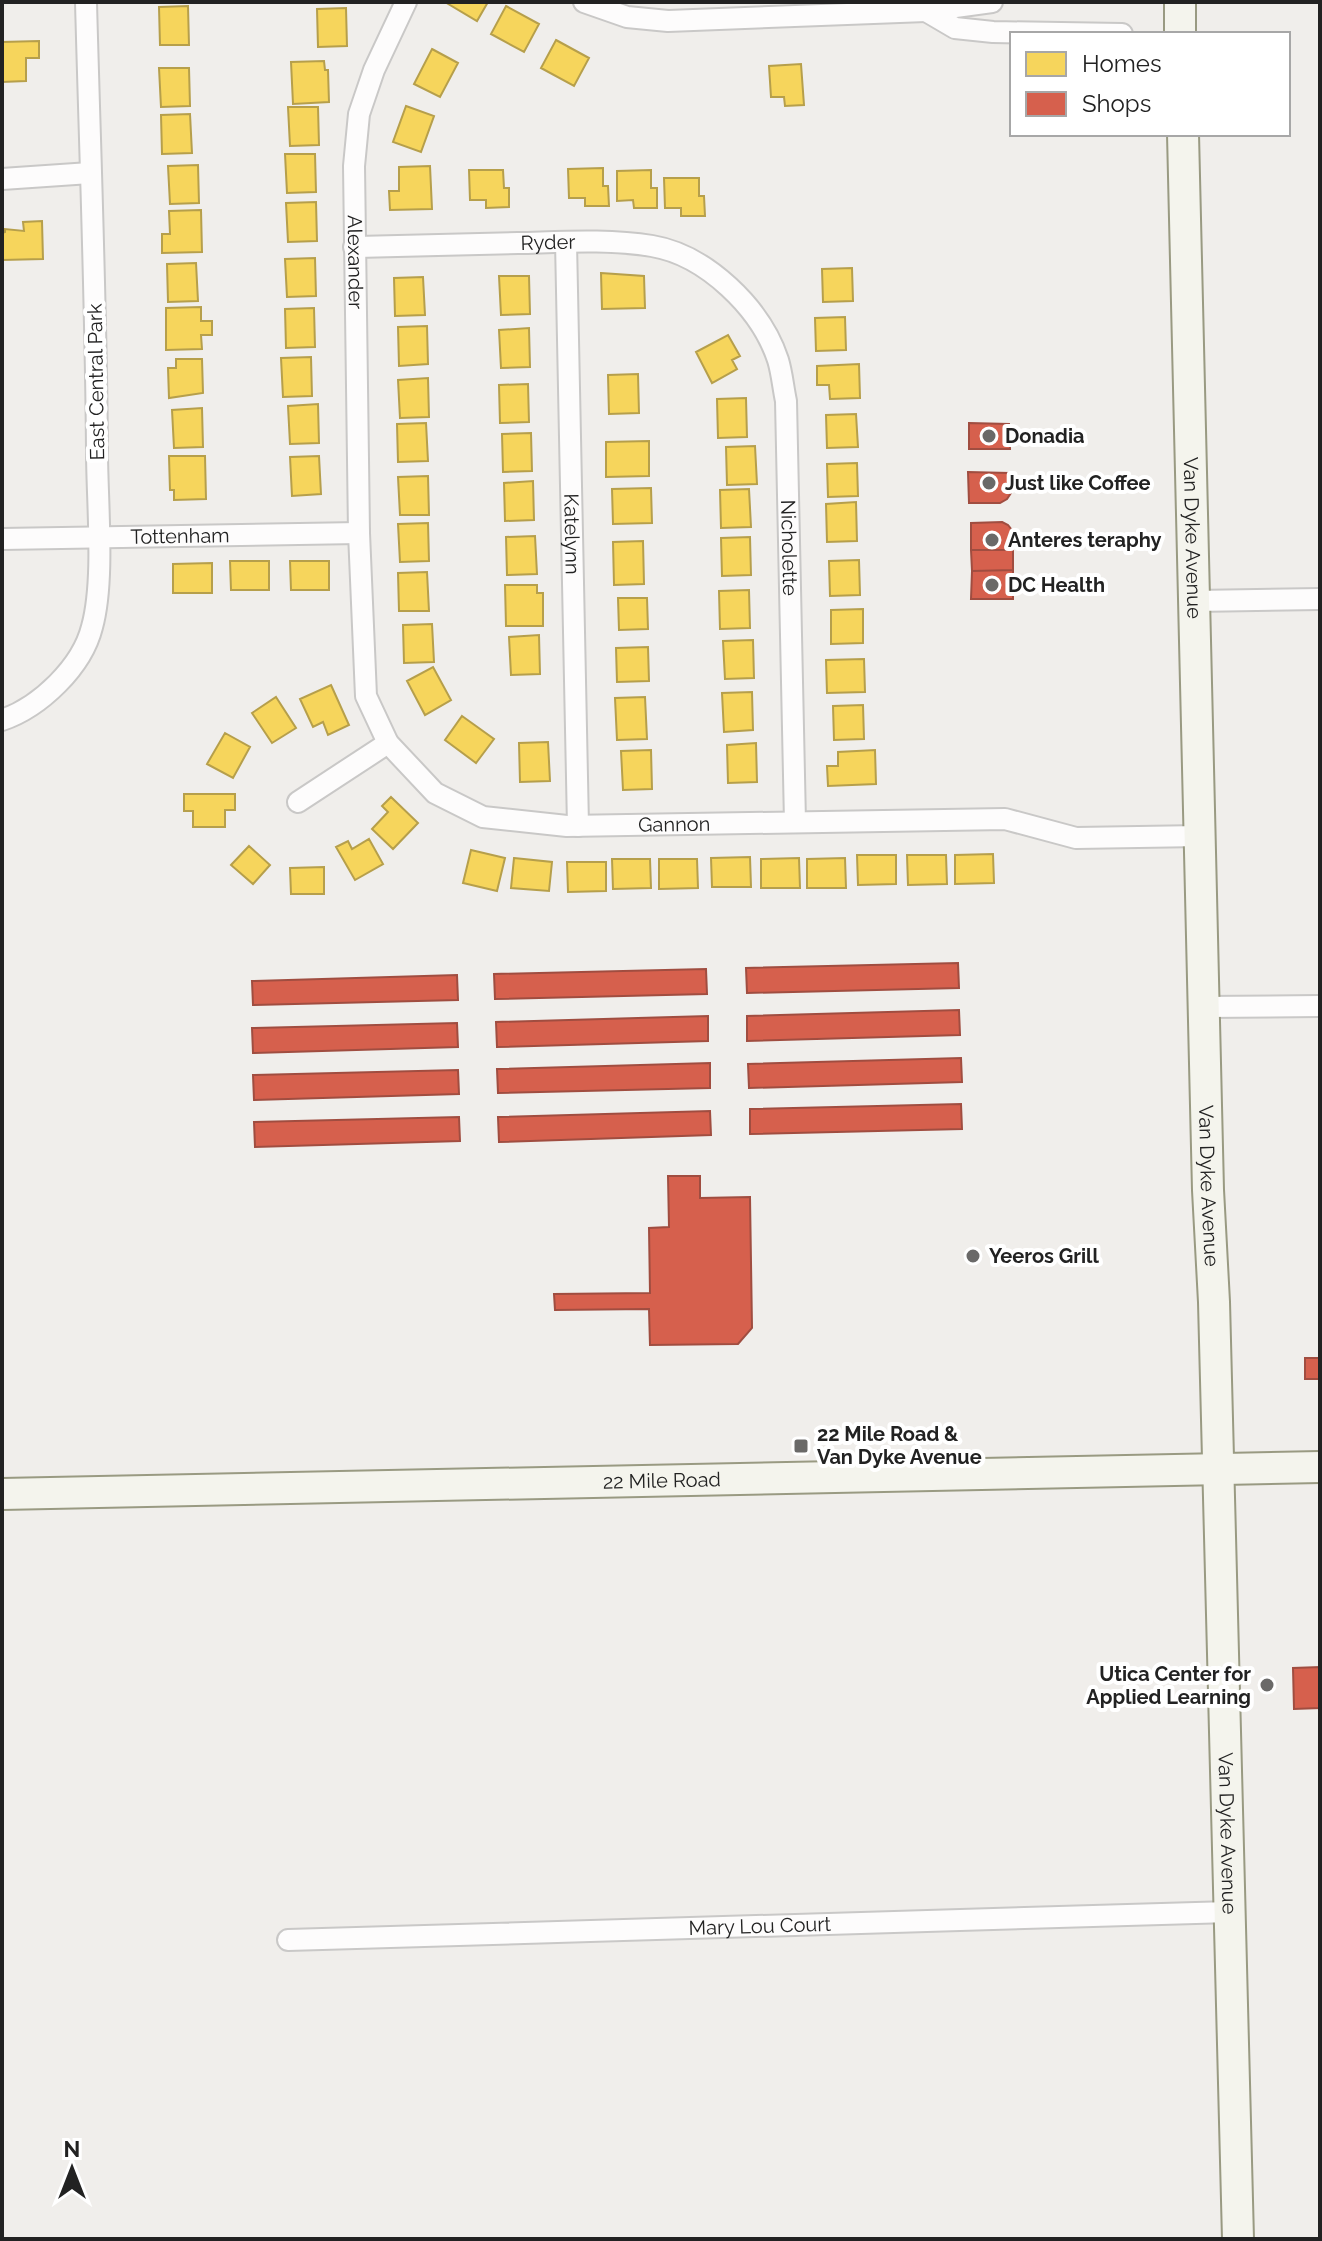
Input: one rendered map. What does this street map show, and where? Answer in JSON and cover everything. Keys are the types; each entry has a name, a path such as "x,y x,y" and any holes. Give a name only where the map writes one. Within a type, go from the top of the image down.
{"main road":[{"path":"1180,2 1180,32"},
{"name":"Van Dyke Avenue","path":"1183,136 1238,2239"},
{"name":"22 Mile Road","path":"2,1494 1320,1467"}],"street":[{"name":"East Central Park","path":"2,720 25,709 59,682 92,629 98,536 86,2"},
{"name":"Alexander","path":"359,533 355,154 359,114 374,70 406,2"},
{"path":"584,2 627,17 668,21 926,11 992,2"},
{"path":"926,11 955,28 1027,32"},
{"path":"2,179 90,173"},
{"name":"Katelynn","path":"566,242 578,826"},
{"name":"Ryder","path":"354,247 617,242 656,247 694,262 732,288"},
{"name":"Nicholette","path":"732,288 769,340 777,359 786,401 795,822"},
{"name":"Tottenham","path":"2,539 359,533"},
{"name":"Gannon","path":"359,533 366,696 388,743 435,793 483,817 578,826 1005,819 1076,838 1201,836"},
{"path":"1195,601 1320,599"},
{"path":"298,802 388,743"},
{"path":"1204,1007 1320,1006"},
{"name":"Mary Lou Court","path":"288,1940 1230,1912"}],"building: Homes":[{"path":"445,2 488,2 477,21"},
{"path":"188,6 189,45 160,45 159,7"},
{"path":"506,6 539,24 524,52 491,34"},
{"path":"346,8 347,46 318,47 317,9"},
{"path":"556,40 589,58 574,86 541,68"},
{"path":"39,41 39,58 26,58 26,81 2,82 2,42"},
{"path":"432,49 458,63 440,97 414,84"},
{"path":"324,61 325,70 328,70 329,102 293,104 291,62"},
{"path":"801,64 804,105 785,106 784,97 771,97 769,66"},
{"path":"159,68 189,68 190,106 161,107"},
{"path":"406,106 434,116 421,152 393,142"},
{"path":"288,107 318,107 319,145 290,146"},
{"path":"190,114 192,153 162,154 161,115"},
{"path":"285,154 315,154 316,192 287,193"},
{"path":"198,165 199,203 170,204 168,166"},
{"path":"430,166 432,209 390,210 389,191 399,191 399,167"},
{"path":"603,168 603,186 608,186 609,206 585,206 585,198 569,198 568,169"},
{"path":"469,170 503,170 504,188 509,188 509,207 486,208 486,200 470,200"},
{"path":"651,170 651,188 657,188 657,208 634,208 633,200 617,201 617,171"},
{"path":"664,178 699,178 699,196 704,196 705,216 681,216 681,208 665,208"},
{"path":"316,202 317,241 288,242 286,203"},
{"path":"201,210 202,252 162,253 162,234 170,234 169,211"},
{"path":"42,221 43,259 2,260 2,233 5,229 24,231 23,222"},
{"path":"315,258 316,296 287,297 285,259"},
{"path":"196,263 198,301 168,302 167,264"},
{"path":"852,268 853,301 823,302 822,269"},
{"path":"601,273 644,276 645,308 602,309"},
{"path":"499,276 529,276 530,314 501,315"},
{"path":"423,277 425,315 395,316 394,278"},
{"path":"201,307 201,321 212,321 212,335 201,335 202,349 166,350 166,308"},
{"path":"314,308 315,347 286,348 285,309"},
{"path":"845,317 846,350 816,351 815,318"},
{"path":"427,326 428,364 399,366 398,327"},
{"path":"529,328 530,367 501,368 499,330"},
{"path":"728,335 740,356 732,360 737,369 712,383 696,352"},
{"path":"311,357 312,396 283,397 281,358"},
{"path":"176,359 202,359 203,393 169,398 168,368 176,368"},
{"path":"859,364 860,398 830,399 829,385 817,385 817,366"},
{"path":"638,374 639,413 609,414 608,375"},
{"path":"428,378 429,417 400,418 398,380"},
{"path":"528,384 529,422 500,423 499,385"},
{"path":"746,398 747,437 718,438 717,399"},
{"path":"318,404 319,443 290,444 288,406"},
{"path":"202,408 203,447 174,448 172,410"},
{"path":"856,414 858,447 827,448 826,415"},
{"path":"426,423 428,461 398,462 397,424"},
{"path":"531,433 532,471 503,472 502,434"},
{"path":"649,441 649,476 606,477 606,442"},
{"path":"755,446 757,484 727,485 726,447"},
{"path":"169,456 205,456 206,499 174,500 174,490 170,490"},
{"path":"319,456 321,494 292,496 290,457"},
{"path":"857,463 858,496 828,497 827,464"},
{"path":"428,476 429,515 400,515 398,477"},
{"path":"533,481 534,520 505,521 504,483"},
{"path":"651,488 652,523 613,524 612,489"},
{"path":"749,489 751,527 721,528 720,490"},
{"path":"856,502 857,541 827,542 826,504"},
{"path":"428,523 429,561 400,562 398,524"},
{"path":"535,536 537,574 507,575 506,537"},
{"path":"750,537 751,575 722,576 721,538"},
{"path":"643,541 644,584 614,585 613,542"},
{"path":"859,560 860,595 830,596 829,561"},
{"path":"230,561 269,561 269,590 231,590"},
{"path":"290,561 329,561 329,590 291,590"},
{"path":"212,563 212,593 173,593 173,564"},
{"path":"427,572 429,611 399,611 398,573"},
{"path":"505,585 537,585 537,593 543,593 543,626 506,626"},
{"path":"749,590 750,628 720,629 719,591"},
{"path":"618,598 647,598 648,629 619,630"},
{"path":"863,609 863,643 831,644 831,610"},
{"path":"432,624 434,662 404,663 403,625"},
{"path":"539,635 540,674 511,675 509,637"},
{"path":"753,640 754,678 725,679 723,641"},
{"path":"648,647 649,681 617,682 616,648"},
{"path":"864,659 865,692 827,693 826,660"},
{"path":"433,667 451,700 425,715 407,681"},
{"path":"331,685 349,725 328,735 323,722 313,727 300,699"},
{"path":"752,692 753,730 724,732 722,693"},
{"path":"276,697 296,728 272,743 252,713"},
{"path":"645,697 647,739 617,740 615,698"},
{"path":"863,705 864,739 834,740 833,706"},
{"path":"462,716 494,739 476,763 445,740"},
{"path":"225,733 250,747 233,778 207,764"},
{"path":"548,742 550,781 520,782 519,743"},
{"path":"756,743 757,782 728,783 727,745"},
{"path":"651,750 652,789 623,790 621,751"},
{"path":"875,750 876,784 828,786 827,766 838,766 838,752"},
{"path":"184,794 235,794 235,810 225,810 225,827 193,827 193,811 184,811"},
{"path":"391,797 418,823 393,849 372,829 388,812 382,806"},
{"path":"369,839 383,864 355,880 336,847 348,841 352,849"},
{"path":"249,846 270,865 253,884 231,865"},
{"path":"471,850 505,858 497,891 463,883"},
{"path":"993,854 994,883 955,884 955,855"},
{"path":"857,855 896,855 896,884 858,885"},
{"path":"907,855 946,855 947,884 908,885"},
{"path":"750,857 751,887 712,887 711,858"},
{"path":"514,858 552,862 549,891 511,888"},
{"path":"799,858 800,888 761,888 761,859"},
{"path":"845,858 846,888 807,888 807,859"},
{"path":"612,859 650,859 651,888 613,889"},
{"path":"659,859 697,859 698,888 659,889"},
{"path":"567,862 606,862 606,891 568,892"},
{"path":"324,867 324,894 291,894 290,868"}],"building: Shops":[{"name":"Donadia","path":"969,423 1009,424 1010,449 969,449"},
{"name":"Just like Coffee","path":"968,472 1009,473 1011,493 1000,503 969,503"},
{"name":"Anteres teraphy","path":"1002,522 1012,530 1013,550 971,550 971,523"},
{"path":"971,550 1013,550 1013,570 972,571"},
{"name":"DC Health","path":"1013,570 1013,599 971,599 972,571"},
{"path":"958,963 959,988 747,993 746,968"},
{"path":"706,969 707,994 495,999 494,974"},
{"path":"457,975 458,1000 253,1005 252,981"},
{"path":"959,1010 960,1035 747,1041 747,1016"},
{"path":"708,1016 708,1041 497,1047 496,1022"},
{"path":"457,1023 458,1047 253,1053 252,1028"},
{"path":"961,1058 962,1082 749,1088 748,1064"},
{"path":"710,1063 710,1088 498,1093 497,1069"},
{"path":"458,1070 459,1094 254,1100 253,1075"},
{"path":"961,1104 962,1129 750,1134 750,1109"},
{"path":"710,1111 711,1135 499,1142 498,1117"},
{"path":"459,1117 460,1141 255,1147 254,1122"},
{"path":"668,1176 700,1176 700,1198 750,1197 752,1328 738,1344 650,1345 649,1309 555,1310 554,1294 650,1293 649,1228 669,1227"},
{"path":"1305,1358 1320,1358 1320,1379 1305,1379"},
{"path":"1320,1667 1320,1708 1294,1709 1293,1668"}],"place":[{"name":"Donadia","path":"989,436"},
{"name":"Just like Coffee","path":"989,483"},
{"name":"Anteres teraphy","path":"992,540"},
{"name":"DC Health","path":"992,585"},
{"name":"Yeeros Grill","path":"973,1256"},
{"name":"22 Mile Road & Van Dyke Avenue","path":"801,1446"},
{"name":"Utica Center for Applied Learning","path":"1267,1685"}]}
